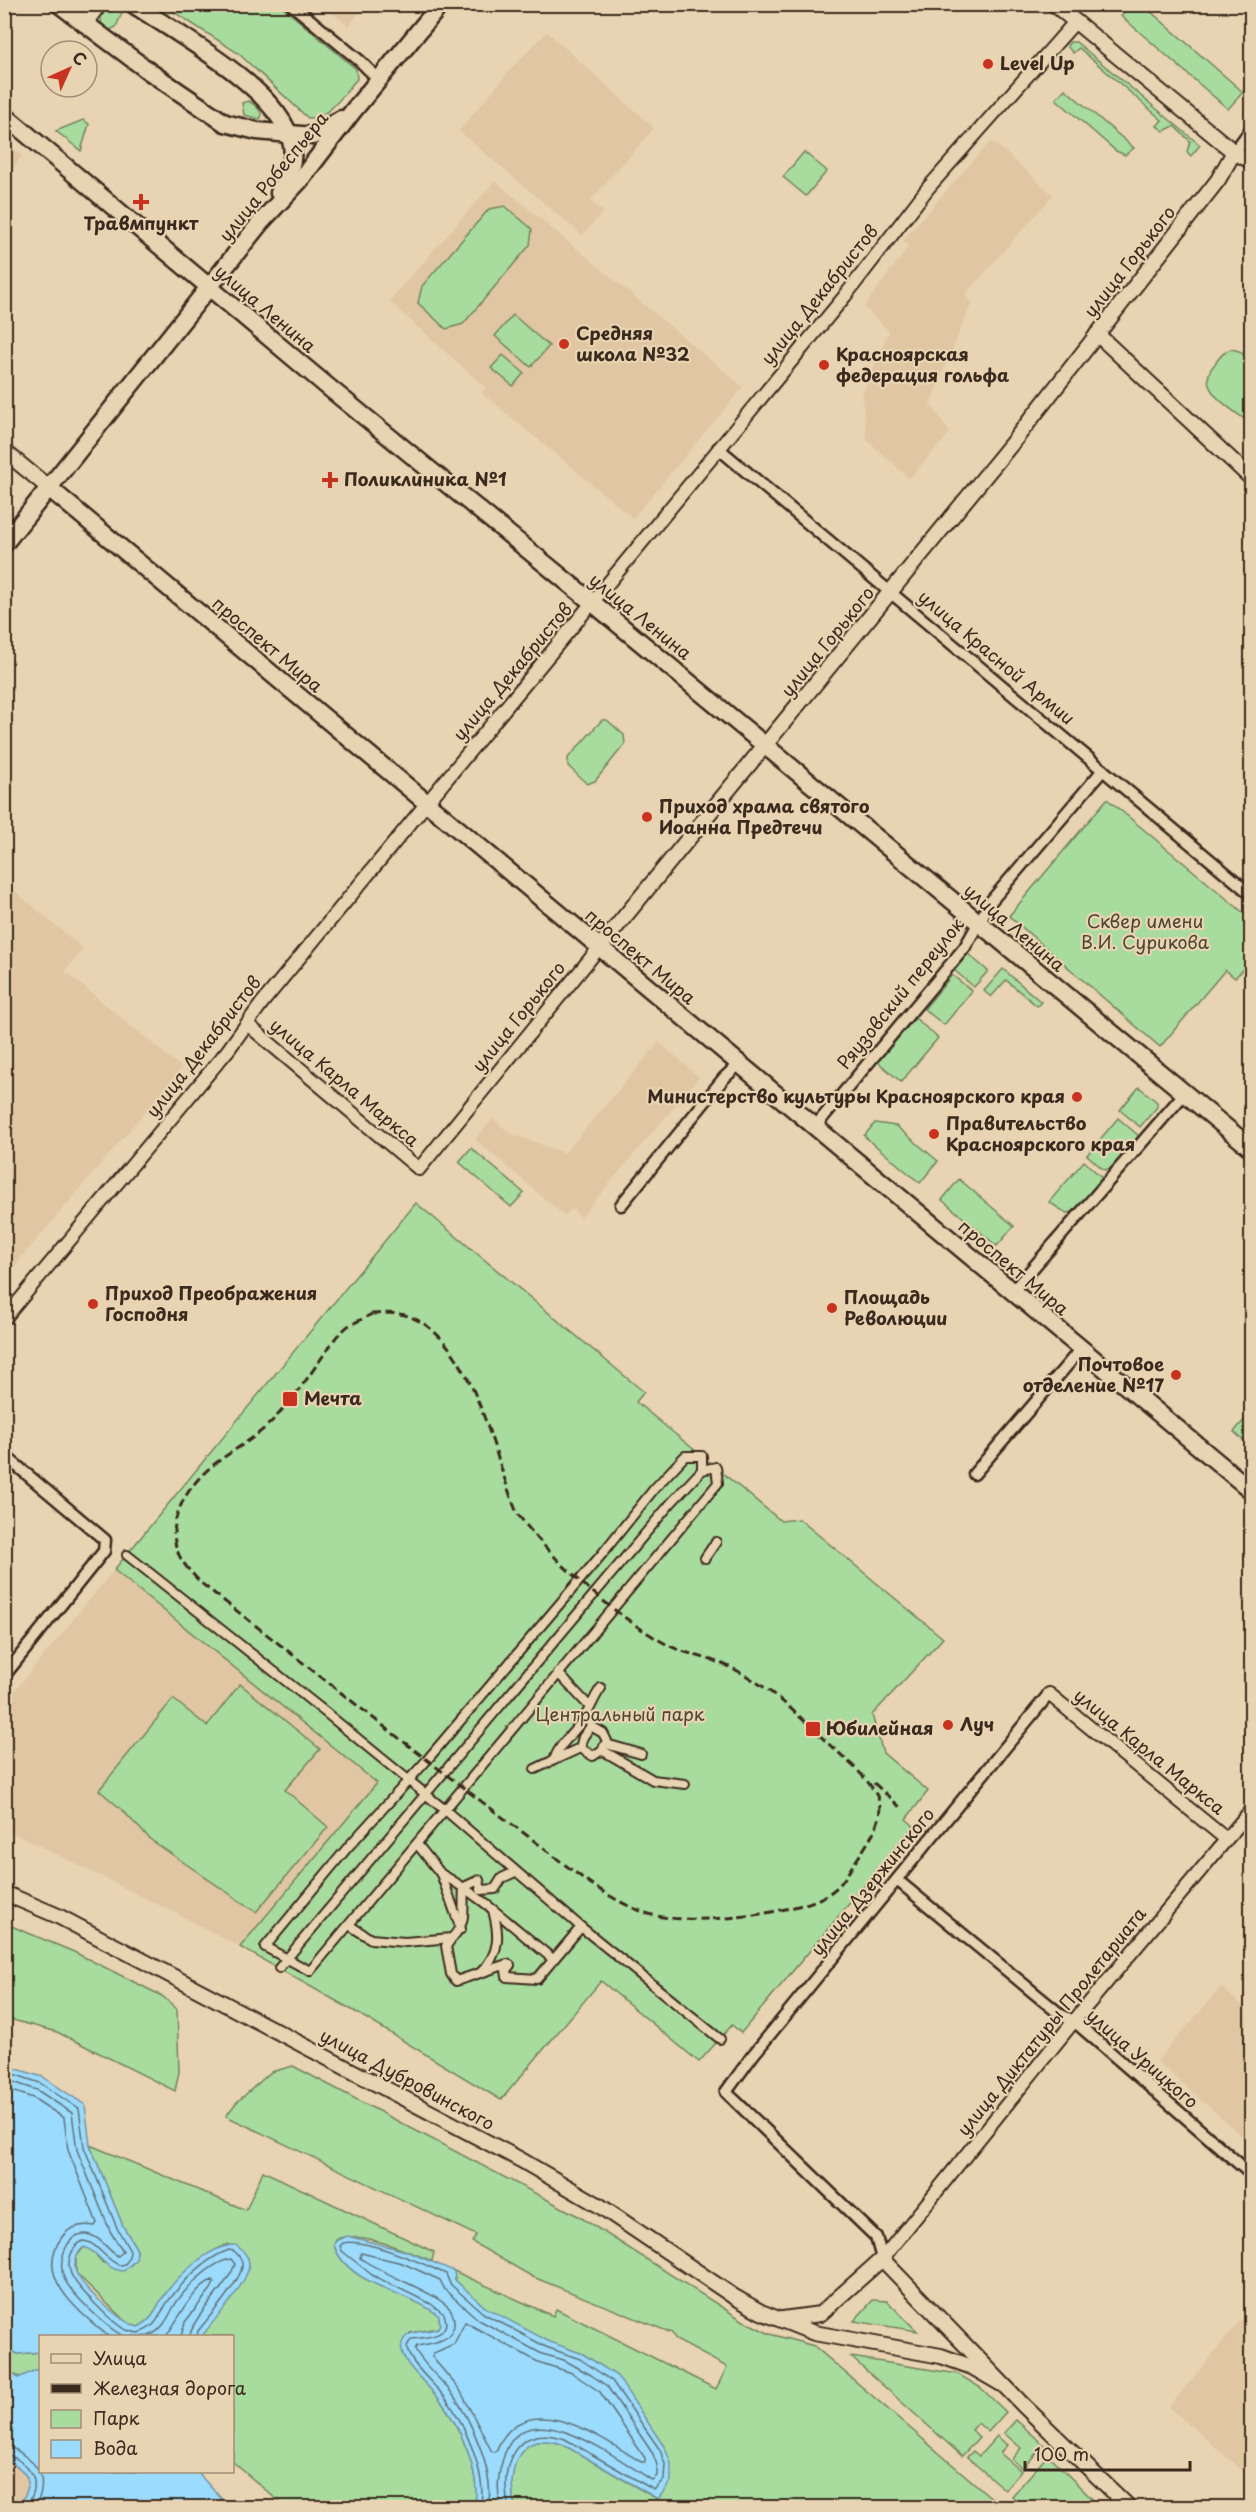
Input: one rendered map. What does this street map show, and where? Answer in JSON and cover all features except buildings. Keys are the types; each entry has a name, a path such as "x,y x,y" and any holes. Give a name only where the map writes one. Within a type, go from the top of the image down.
{"main road":[{"path":"59,4 196,105 225,123 257,131 313,136 353,111"},
{"path":"84,23 98,4"},
{"path":"132,4 254,88 272,106 292,146 290,173 261,222"},
{"name":"улица Робеспьера","path":"4,543 261,222 301,179 353,111 441,4"},
{"path":"1054,4 1234,152 1251,162"},
{"name":"улица Ленина","path":"4,116 1251,1149"},
{"name":"улица Горького","path":"599,948 892,592 1218,180 1234,152"},
{"path":"1097,334 1251,478"},
{"name":"проспект Мира","path":"4,451 1251,1491"},
{"name":"улица Дубровинского","path":"4,1893 58,1916 521,2160 600,2206 733,2296 781,2320 814,2333 940,2356 972,2367 1003,2385"},
{"path":"781,2320 820,2314 882,2259"},
{"name":"улица Дубровинского","path":"882,2259 1003,2385 1130,2508"}],"street":[{"path":"291,4 360,61 379,80"},
{"name":"улица Декабристов","path":"4,1319 228,1050 262,1003 845,296 928,188 1075,22"},
{"name":"улица Горького","path":"1234,152 1251,128"},
{"name":"улица Красной Армии","path":"718,448 1251,895"},
{"name":"Ряузовский переулок","path":"814,1128 965,946 991,901 1103,770"},
{"name":"улица Горького","path":"419,1169 599,948"},
{"name":"улица Карла Маркса","path":"247,1024 419,1169"},
{"path":"621,1205 724,1078 738,1065"},
{"path":"1012,1292 1184,1094"},
{"path":"974,1474 1081,1349"},
{"path":"4,1455 105,1540 104,1551 4,1676"},
{"path":"279,1968 288,1959 663,1512 702,1470 716,1467 718,1483 310,1971 288,1959 265,1947 348,1847 409,1781 602,1554 654,1489 685,1456 702,1456 702,1470"},
{"path":"705,1558 716,1542"},
{"path":"127,1555 325,1712 445,1810 580,1928 720,2039"},
{"path":"535,1769 580,1748 583,1737 591,1726 588,1710 558,1673"},
{"path":"554,1760 558,1749 588,1710 601,1688"},
{"name":"улица Карла Маркса","path":"1048,1694 1227,1839"},
{"name":"улица Дзержинского","path":"726,2092 753,2055 1048,1694"},
{"path":"580,1748 592,1756 604,1747 607,1741 603,1733 591,1726"},
{"path":"604,1747 641,1754"},
{"path":"604,1747 628,1766 654,1780 685,1784"},
{"path":"628,1766 632,1752"},
{"name":"улица Диктатуры Пролетариата","path":"882,2259 1074,2021 1251,1809"},
{"path":"417,1844 441,1874 461,1929"},
{"path":"464,1887 479,1880 481,1890 495,1889 502,1878 515,1872"},
{"path":"441,1874 493,1908 553,1959"},
{"name":"улица Урицкого","path":"897,1881 1060,2015 1074,2021 1251,2175"},
{"path":"464,1887 462,1904 465,1915 461,1929 446,1946 451,1974 456,1981 507,1964 510,1965 506,1970 507,1977 537,1979 580,1928"},
{"path":"482,1971 495,1950 499,1934 493,1908"},
{"path":"349,1925 371,1940 405,1942 452,1938"},
{"name":"улица Дубровинского","path":"726,2092 876,2237 882,2259"}],"shaded area":[{"path":"323,5 366,5 348,26"},
{"path":"547,32 654,128 590,201 603,212 582,235 459,131 511,69"},
{"path":"5,141 22,156 5,177"},
{"path":"990,142 996,144 1053,195 965,295 972,302 930,403 950,433 909,478 867,440 862,395 889,331 864,307 909,246 903,240"},
{"name":"Средняя школа №32","path":"495,181 743,387 633,518 482,393 486,388 389,301"},
{"path":"5,883 83,949 65,971 182,1068 5,1277"},
{"path":"659,1042 699,1077 581,1217 572,1209 565,1216 475,1139 493,1119 511,1134 565,1153"},
{"path":"114,1570 378,1783 240,1947 5,1829 4,1704"},
{"path":"1221,1987 1251,2013 1251,2144 1157,2061"},
{"path":"1251,2308 1251,2478 1169,2407"},
{"path":"4,2459 22,2471 29,2479 29,2489 18,2507 5,2507"}],"green space":[{"path":"1131,4 1143,5 1243,92 1228,109 1121,16"},
{"path":"109,5 115,5 123,10 116,27 110,30 102,27 101,20 103,12"},
{"path":"163,5 280,5 356,69 357,79 329,110 316,117 308,118 238,53"},
{"path":"1070,42 1076,42 1200,145 1191,156 1187,152 1190,141 1174,126 1164,131 1157,126 1162,120 1079,48 1073,53 1067,46"},
{"path":"1065,89 1134,148 1125,155 1116,151 1056,99"},
{"path":"248,101 260,110 262,115 260,119 244,115 242,103"},
{"path":"83,120 89,124 81,151 56,131"},
{"path":"804,152 827,171 806,196 783,177"},
{"path":"505,206 532,229 530,245 463,324 446,329 418,303 422,286 489,209"},
{"path":"513,315 549,346 531,367 495,336"},
{"path":"1231,349 1239,351 1251,361 1251,424 1218,399 1209,383 1209,374 1214,365 1223,354"},
{"path":"503,355 524,373 513,386 491,368"},
{"path":"602,720 607,720 624,735 625,744 595,781 587,784 568,766 568,758"},
{"name":"Сквер имени В.И. Сурикова","path":"1107,799 1251,919 1251,959 1235,978 1225,970 1160,1047 1009,916"},
{"path":"968,954 988,971 974,987 954,970"},
{"path":"1003,969 1041,1002 1037,1006 1006,980 991,997 984,991"},
{"path":"952,975 972,991 944,1025 924,1009"},
{"path":"915,1018 938,1038 901,1082 878,1062"},
{"path":"1139,1087 1157,1102 1157,1107 1140,1127 1120,1110"},
{"path":"1118,1118 1139,1136 1112,1168 1104,1170 1087,1155"},
{"path":"875,1123 896,1126 938,1161 920,1183 864,1136"},
{"path":"471,1148 524,1193 511,1207 459,1162"},
{"path":"1084,1161 1102,1178 1074,1212 1066,1213 1049,1202"},
{"path":"959,1179 1014,1226 997,1246 942,1200"},
{"name":"Центральный парк","path":"416,1203 644,1392 636,1402 781,1521 799,1519 943,1638 872,1715 883,1753 928,1791 906,1819 914,1826 741,2033 732,2025 699,2062 601,1981 501,2100 354,2011 240,1947 377,1783 114,1570"},
{"path":"1251,1412 1251,1447 1234,1432"},
{"path":"240,1684 320,1749 285,1790 328,1827 256,1912 151,1840 99,1790 173,1699 207,1726"},
{"path":"4,1923 74,1952 162,1996 177,2009 179,2072 175,2091 57,2032 5,2018"},
{"path":"293,2066 580,2217 742,2320 770,2334 814,2346 1002,2507 515,2507 512,2480 514,2468 525,2448 534,2443 547,2441 562,2444 657,2499 665,2448 616,2376 583,2354 548,2342 486,2308 455,2280 454,2271 553,2316 556,2309 716,2389 727,2367 676,2340 672,2333 533,2277 472,2242 476,2235 226,2116 236,2103 271,2072"},
{"path":"90,2145 246,2210 263,2171 434,2252 432,2261 383,2243 356,2237 344,2237 336,2240 334,2245 341,2259 365,2279 427,2307 439,2316 438,2328 410,2333 402,2353 415,2372 440,2400 455,2423 472,2466 476,2495 474,2507 285,2507 234,2463 234,2335 203,2335 245,2276 249,2266 248,2258 228,2244 219,2248 200,2260 183,2275 168,2291 147,2322 138,2327 127,2323 76,2273 76,2257 84,2247 90,2249 103,2263 131,2265 136,2258 137,2250 123,2226"},
{"path":"873,2300 887,2301 917,2331 854,2321"},
{"path":"4,2348 18,2354 39,2352 39,2369 26,2376 19,2377 5,2367"},
{"path":"851,2357 958,2374 981,2388 1006,2412 988,2432 978,2423 972,2430 979,2437 962,2456"},
{"path":"1016,2420 1044,2445 1022,2469 1012,2459 1021,2448 1004,2433"},
{"path":"997,2436 1007,2445 1000,2453 1021,2471 1005,2490 967,2457 973,2451 979,2456"},
{"path":"1048,2455 1100,2507 1024,2507 1012,2496"}],"water":[{"path":"4,2065 43,2077 85,2105 90,2145 123,2226 137,2250 136,2259 124,2271 106,2264 84,2247 76,2258 75,2269 80,2279 94,2296 113,2312 138,2327 147,2322 184,2272 205,2256 226,2246 236,2245 245,2253 249,2264 243,2281 230,2302 203,2335 39,2335 39,2352 18,2354 5,2348"},
{"path":"347,2236 406,2251 454,2271 455,2280 486,2308 548,2341 583,2354 617,2376 665,2448 671,2463 671,2481 658,2499 562,2444 547,2441 534,2443 525,2448 518,2457 512,2480 515,2507 474,2507 476,2494 472,2466 455,2422 436,2395 410,2366 402,2350 402,2342 410,2334 438,2328 439,2316 427,2307 365,2279 352,2270 341,2259 334,2245 336,2241"},
{"path":"5,2367 18,2378 39,2368 39,2473 198,2473 229,2507 18,2507 27,2491 27,2479 20,2469 5,2459"}],"railway":[{"path":"388,1313 413,1318 434,1332 452,1352 479,1404 517,1513 547,1549 585,1586 605,1603 666,1644 734,1669 774,1694 868,1782 880,1805 876,1826 859,1856 835,1889 819,1899 767,1913 696,1919 649,1914 615,1899 582,1878 440,1770 201,1583 187,1568 177,1549 174,1536 179,1510 193,1486 212,1466 270,1423 305,1381 337,1336 348,1326 372,1314 388,1313"},
{"path":"874,1783 900,1807"}],"place":[{"name":"Level Up","path":"988,64"},
{"name":"Травмпункт","path":"141,202"},
{"name":"Средняя школа №32","path":"564,344"},
{"name":"Красноярская федерация гольфа","path":"824,365"},
{"name":"Поликлиника №1","path":"330,480"},
{"name":"Приход храма святого Иоанна Предтечи","path":"647,817"},
{"name":"Министерство культуры Красноярского края","path":"1077,1097"},
{"name":"Правительство Красноярского края","path":"934,1134"},
{"name":"Приход Преображения Господня","path":"93,1304"},
{"name":"Площадь Революции","path":"832,1308"},
{"name":"Почтовое отделение №17","path":"1176,1375"},
{"name":"Мечта","path":"290,1399"},
{"name":"Луч","path":"948,1725"},
{"name":"Юбилейная","path":"813,1729"}]}
